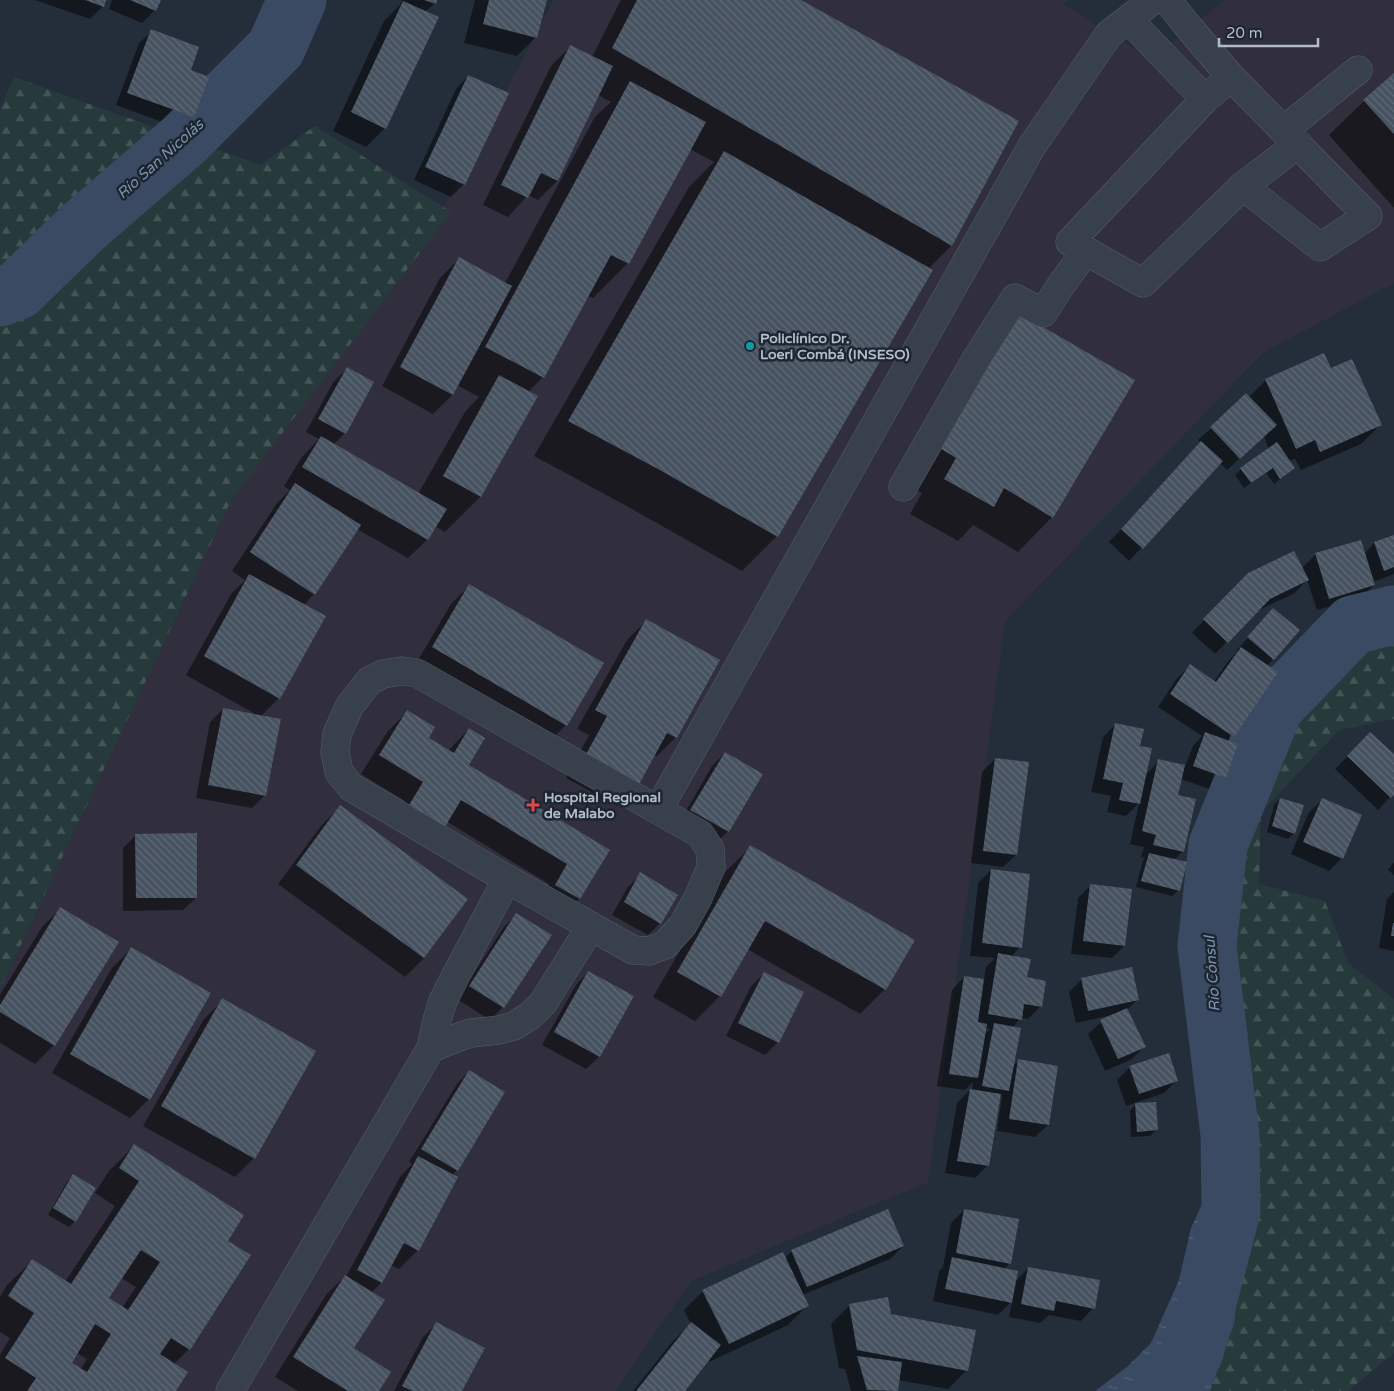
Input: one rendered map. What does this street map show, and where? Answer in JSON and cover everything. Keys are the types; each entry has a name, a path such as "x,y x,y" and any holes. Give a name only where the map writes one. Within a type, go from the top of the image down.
{"lane":[{"path":"658,810 1032,146 1109,34 1154,0"},
{"path":"1167,0 1231,77 1368,216 1320,247 1243,186"},
{"path":"1128,20 1205,99"},
{"path":"1231,77 1205,99 1070,242 1142,283 1243,186 1358,70"},
{"path":"904,487 978,356 1015,298 1043,313 1086,251"},
{"path":"402,671 417,673 658,810 700,834 710,849 711,867 691,911 683,924 665,945 649,951 633,950 507,879 351,787 339,772 335,752 337,734 349,707 369,681 383,674 402,671"},
{"path":"230,1391 431,1048 443,1002 459,968 507,879"},
{"path":"431,1048 471,1033 514,1026 532,1015 543,1002 591,926"}],"shaded area":[{"name":"Hospital Regional de Malabo","path":"554,0 1068,0 1064,4 1151,60 1224,0 1394,0 1394,283 1264,352 1005,621 928,1182 691,1281 615,1391 0,1391 0,989 232,499 448,200"}],"green space":[{"path":"14,77 260,165 315,126 451,212 232,499 0,989 0,109"},
{"path":"1394,613 1394,719 1339,730 1261,812 1259,884 1325,901 1348,963 1394,999 1394,1353 1348,1391 1210,1391 1234,1324 1247,1221 1220,933 1227,790 1276,688 1335,637"}],"water":[{"path":"1244,1192 1247,1221 1234,1324 1210,1391 1095,1391 1128,1366 1151,1343 1179,1280 1191,1228 1204,1200"}],"building":[{"path":"85,0 106,0 104,7"},
{"path":"130,0 161,0 156,11"},
{"path":"424,0 437,0 436,4"},
{"path":"489,0 547,0 537,38 483,24"},
{"path":"637,0 801,0 1019,121 952,246 612,48"},
{"path":"403,1 439,17 386,129 351,112"},
{"path":"151,29 199,47 191,70 209,77 194,117 127,93"},
{"path":"570,45 613,66 558,181 541,173 528,198 501,185"},
{"path":"1394,73 1394,134 1363,100"},
{"path":"468,75 509,93 465,185 425,167"},
{"path":"630,81 706,122 629,264 611,255 544,378 485,347"},
{"name":"Policlínico Dr. Loeri Combá (INSESO)","path":"724,151 933,270 778,537 658,469 568,421"},
{"path":"459,257 512,286 453,395 400,367"},
{"path":"1018,314 1135,380 1053,518 1004,488 994,507 944,479 956,458 935,445"},
{"path":"1324,353 1331,368 1352,359 1382,425 1320,452 1315,440 1296,449 1265,379"},
{"path":"347,367 374,382 346,434 318,419"},
{"path":"499,375 538,396 481,497 443,476"},
{"path":"1246,393 1277,425 1240,459 1210,427"},
{"path":"321,436 447,509 428,540 302,467"},
{"path":"1201,441 1223,461 1143,549 1121,529"},
{"path":"1277,442 1295,468 1280,479 1273,468 1251,483 1240,468"},
{"path":"295,483 361,525 315,595 250,552"},
{"path":"1394,535 1394,567 1384,571 1374,542"},
{"path":"1361,540 1375,585 1329,599 1315,553"},
{"path":"1294,551 1309,580 1270,599 1228,643 1203,619 1248,573"},
{"path":"249,574 326,616 280,699 204,656"},
{"path":"469,584 604,663 567,726 432,647"},
{"path":"1273,608 1300,630 1274,660 1247,637"},
{"path":"646,619 720,660 677,738 667,733 637,788 584,758 607,716 595,710"},
{"path":"1241,647 1278,672 1234,737 1170,694 1190,664 1216,682"},
{"path":"223,708 281,719 266,796 208,785"},
{"path":"407,710 435,727 429,738 454,753 469,728 485,738 469,765 610,850 580,899 555,885 567,864 461,800 445,827 409,805 423,782 379,755"},
{"path":"1115,723 1144,729 1140,746 1152,748 1140,804 1119,800 1123,783 1103,779"},
{"path":"1205,732 1238,744 1226,778 1193,766"},
{"path":"1370,732 1394,754 1394,795 1391,798 1347,756"},
{"path":"725,752 763,774 729,832 690,810"},
{"path":"995,758 1029,762 1017,855 983,851"},
{"path":"1158,759 1185,765 1178,795 1196,799 1184,852 1153,845 1156,835 1142,831"},
{"path":"1280,798 1304,805 1295,834 1272,826"},
{"path":"1322,798 1362,815 1343,859 1303,842"},
{"path":"340,805 468,899 424,958 296,865"},
{"path":"197,833 197,898 136,898 135,834"},
{"path":"750,845 915,940 886,990 765,921 721,997 677,972"},
{"path":"1149,853 1187,862 1180,891 1141,881"},
{"path":"991,869 1030,874 1022,948 982,943"},
{"path":"640,872 678,895 661,924 624,902"},
{"path":"1090,884 1132,889 1125,946 1083,941"},
{"path":"60,907 119,942 55,1046 0,1012 0,1005"},
{"path":"516,913 552,935 504,1008 469,986"},
{"path":"1393,923 1394,936 1391,936"},
{"path":"131,947 211,993 150,1100 70,1054"},
{"path":"998,953 1031,959 1027,977 1046,981 1042,1007 1024,1004 1022,1020 988,1014"},
{"path":"1132,967 1139,1000 1088,1011 1081,978"},
{"path":"588,971 634,996 600,1057 554,1032"},
{"path":"764,972 804,992 779,1043 738,1023"},
{"path":"964,976 984,979 978,1022 987,1024 978,1078 949,1074"},
{"path":"222,998 316,1051 255,1159 161,1106"},
{"path":"1127,1008 1146,1047 1118,1059 1100,1020"},
{"path":"994,1023 1021,1028 1009,1091 982,1086"},
{"path":"1169,1053 1178,1081 1139,1094 1129,1066"},
{"path":"1018,1059 1058,1066 1049,1125 1009,1119"},
{"path":"469,1070 505,1092 458,1171 421,1149"},
{"path":"970,1089 1001,1094 989,1166 957,1161"},
{"path":"1156,1102 1158,1130 1137,1132 1135,1103"},
{"path":"134,1144 244,1215 228,1241 251,1255 190,1350 171,1338 160,1354 188,1372 176,1391 27,1391 36,1378 5,1358 34,1313 8,1296 32,1259 71,1284 139,1181 119,1168","holes":["141,1250 160,1262 128,1310 109,1298","95,1324 111,1334 87,1372 72,1363"]},
{"path":"418,1156 458,1177 419,1251 404,1243 382,1283 357,1270"},
{"path":"73,1174 96,1188 76,1222 53,1208"},
{"path":"888,1209 904,1246 807,1287 791,1250"},
{"path":"964,1209 1019,1219 1011,1264 956,1253"},
{"path":"783,1252 809,1306 729,1344 702,1290"},
{"path":"952,1257 1018,1271 1012,1303 945,1289"},
{"path":"1028,1267 1100,1280 1095,1309 1056,1301 1054,1311 1021,1304"},
{"path":"345,1275 385,1300 354,1348 391,1372 379,1391 348,1391 293,1357"},
{"path":"888,1297 891,1314 976,1330 968,1371 857,1350 849,1304"},
{"path":"436,1322 485,1348 462,1391 412,1391 402,1386"},
{"path":"691,1322 721,1345 685,1391 636,1391"},
{"path":"857,1356 902,1362 898,1391 867,1390"}],"waterway":[{"name":"Río San Nicolás","path":"0,297 18,290 83,227 184,140 276,48 297,0"},
{"name":"Río Cónsul","path":"1160,1391 1194,1352 1231,1211 1230,1135 1207,946 1218,845 1274,707 1353,625 1394,615"}],"place":[{"name":"Policlínico Dr. Loeri Combá (INSESO)","path":"750,346"},
{"name":"Hospital Regional de Malabo","path":"533,805"}]}
